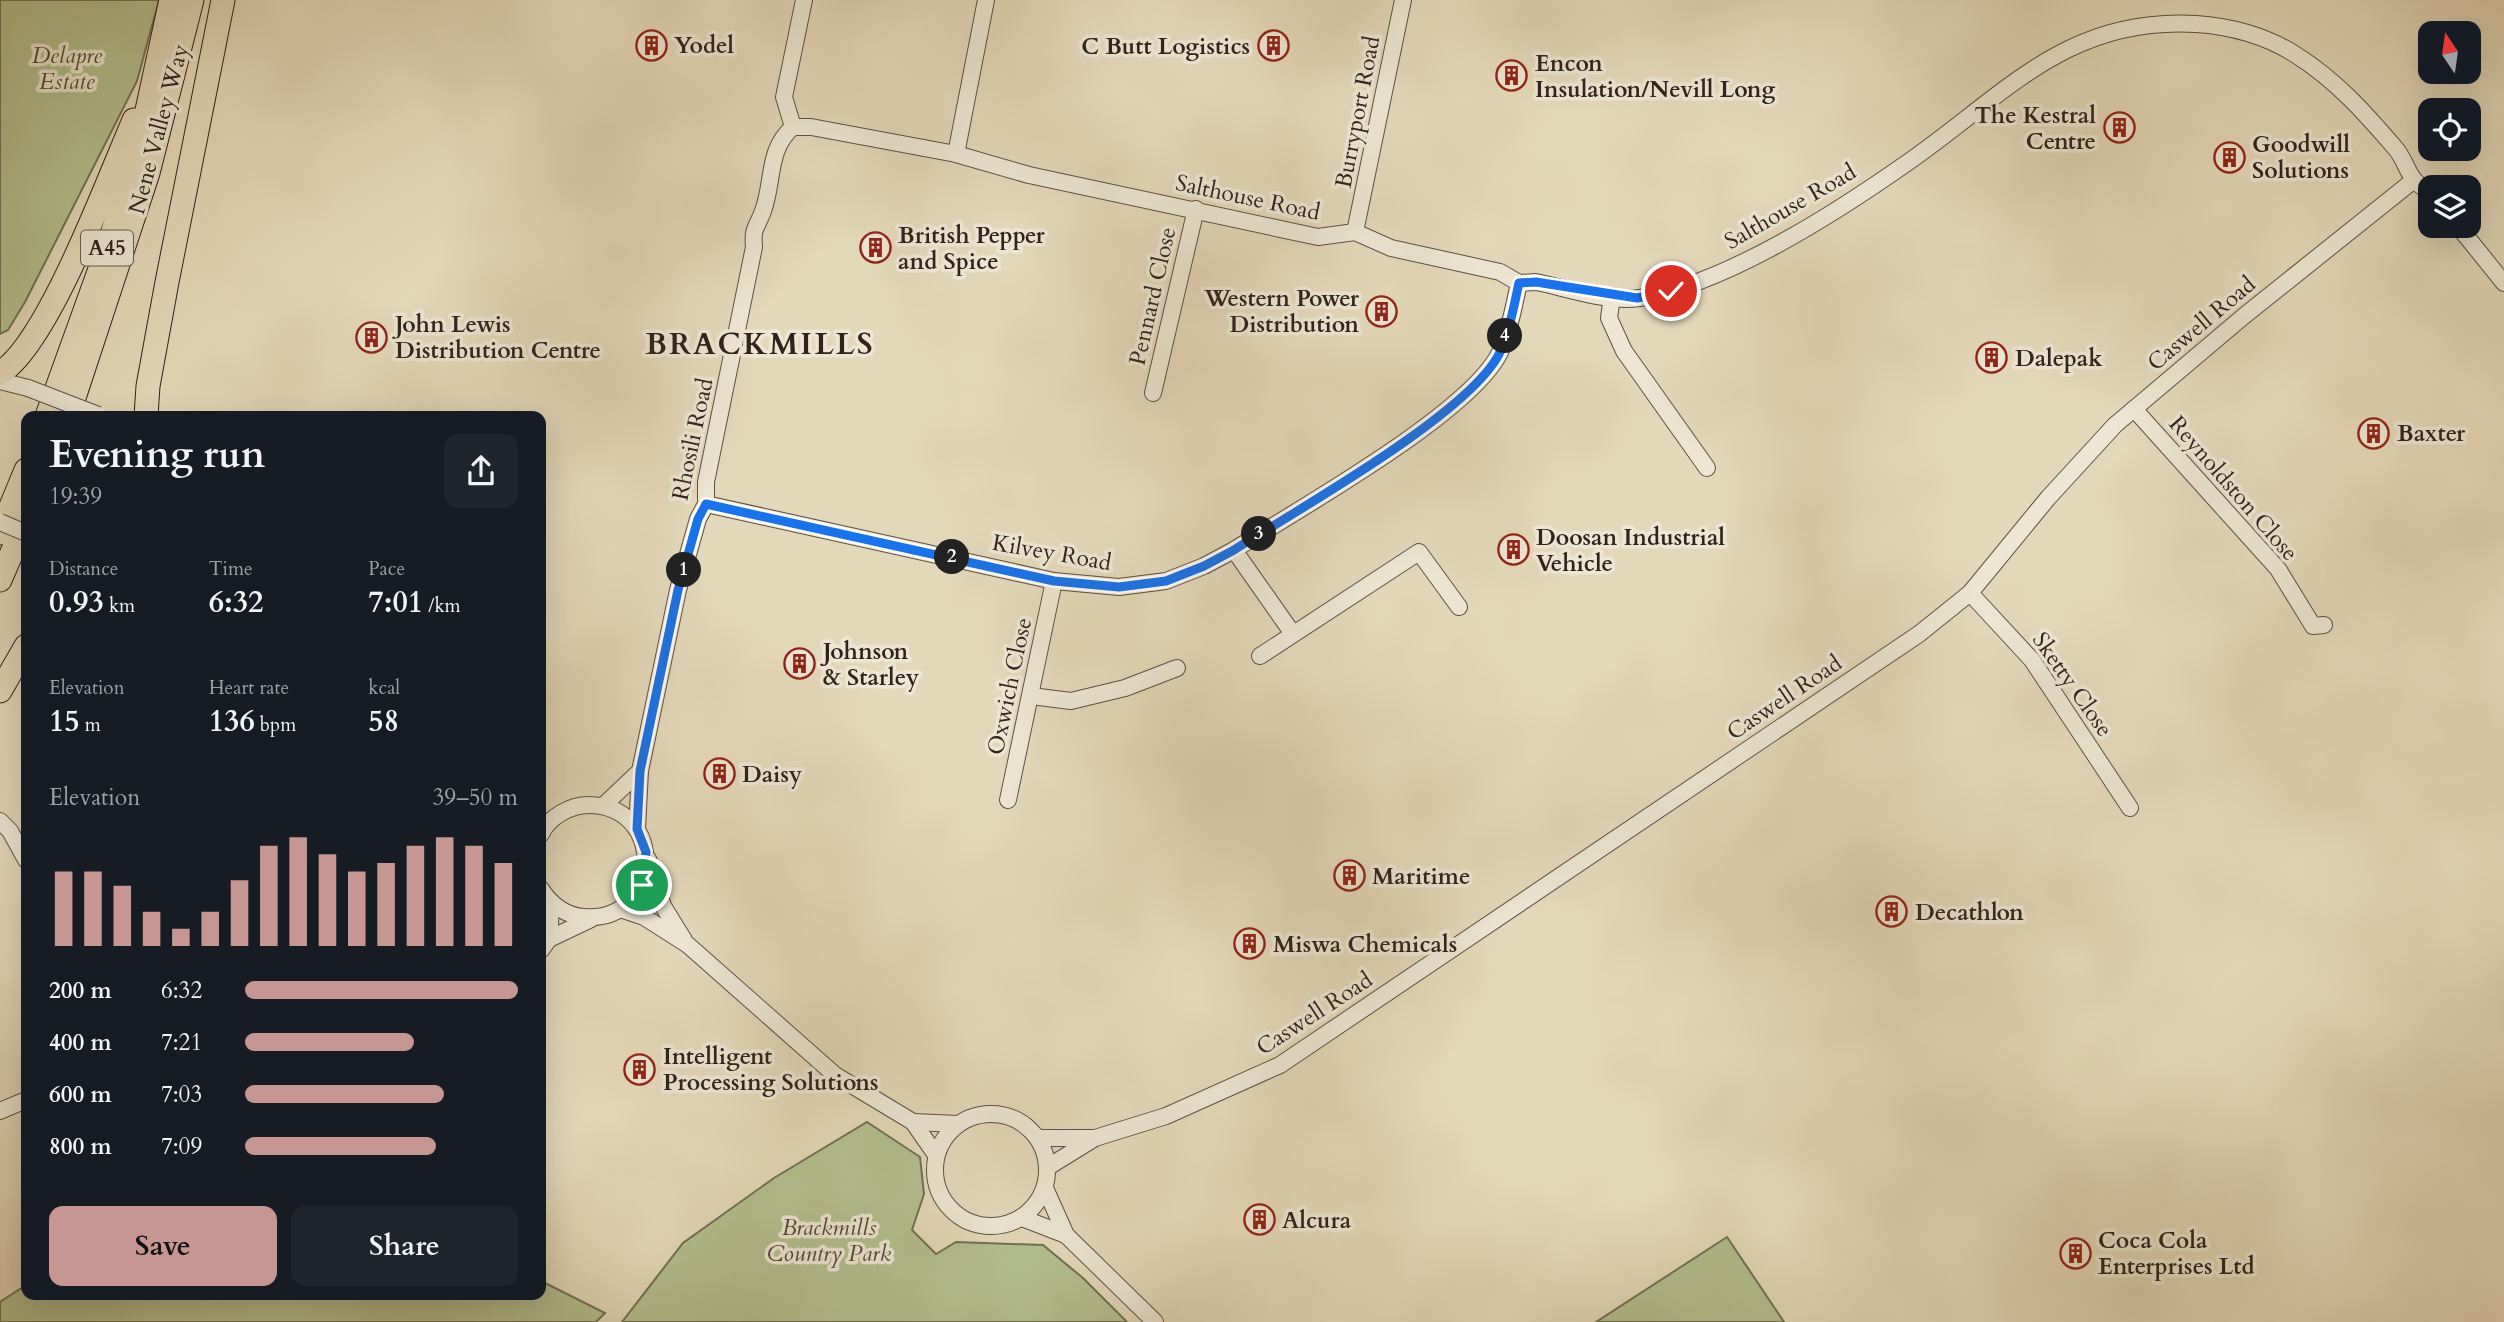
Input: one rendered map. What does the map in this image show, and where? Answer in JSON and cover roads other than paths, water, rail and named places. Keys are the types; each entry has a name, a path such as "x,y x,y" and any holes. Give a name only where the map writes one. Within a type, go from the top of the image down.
{"highway":[{"name":"Nene Valley Way","path":"49,411 109,244 139,147 171,0"},
{"name":"Nene Valley Way","path":"70,411 124,254 168,100 192,0"},
{"path":"124,254 154,189 207,0"},
{"path":"146,411 148,386 167,282 223,0"},
{"path":"0,373 15,362 30,343 64,280 154,75"},
{"path":"0,533 21,482"},
{"path":"0,580 21,532"},
{"path":"0,701 5,683 21,655"}],"street":[{"path":"793,127 784,97 804,0"},
{"path":"956,154 986,0"},
{"name":"Burryport Road","path":"1355,232 1403,0"},
{"name":"Salthouse Road","path":"793,127 811,127 956,154 1029,175 1318,237 1355,232 1391,248 1500,272 1519,283 1536,282 1637,298 1679,289 1763,250 1813,223 1903,166 2030,70 2103,33 2128,27 2176,23 2208,25 2242,32 2293,53 2354,100 2398,151 2418,183"},
{"name":"Rhosili Road","path":"637,829 640,771 678,590 698,519 706,504 706,482 754,247 752,230 763,211 776,150 782,137 793,127"},
{"name":"Caswell Road","path":"1048,1167 1096,1138 1166,1116 1280,1065 1919,634 1970,593 2048,498 2134,409 2414,180"},
{"name":"Pennard Close","path":"1153,393 1196,209"},
{"path":"2468,238 2504,283"},
{"name":"Kilvey Road","path":"706,504 1054,581 1119,587 1142,585 1185,575 1234,550 1443,414 1486,374 1501,351 1519,283"},
{"path":"1612,296 1609,318 1624,351 1707,468"},
{"path":"0,382 28,388 89,411"},
{"name":"Reynoldston Close","path":"2134,409 2278,569 2313,626 2324,625"},
{"path":"0,522 21,531"},
{"path":"1234,550 1293,634"},
{"path":"1260,656 1419,552 1459,607"},
{"name":"Oxwich Close","path":"1008,800 1054,581"},
{"name":"Sketty Close","path":"1970,593 2032,660 2130,808"},
{"path":"1031,696 1071,701 1125,688 1177,668"},
{"path":"603,806 640,771"},
{"path":"548,816 570,808 603,806 628,819 637,829 663,906 688,945"},
{"path":"0,821 10,831 21,851"},
{"path":"546,942 593,918 620,909 642,885 646,852"},
{"path":"546,895 578,916 593,918"},
{"path":"546,895 550,925 546,935"},
{"path":"620,909 645,917 688,945 835,1075 913,1122 936,1155"},
{"path":"0,1111 21,1102"},
{"path":"992,1113 1010,1116 1026,1125 1038,1138 1048,1167 1045,1188 1036,1205 1021,1218 1004,1225 984,1227 955,1214 937,1189 934,1172 936,1155 944,1137 958,1124 974,1116 992,1113"},
{"path":"913,1122 958,1124"},
{"name":"Caswell Road","path":"1038,1138 1096,1138"},
{"path":"1045,1188 1066,1235 1155,1322"},
{"path":"1021,1218 1066,1235"}],"place":[{"name":"Yodel","path":"651,45"},
{"name":"C Butt Logistics","path":"1273,46"},
{"name":"Encon Insulation/Nevill Long","path":"1512,76"},
{"name":"The Kestral Centre","path":"2119,128"},
{"name":"Goodwill Solutions","path":"2229,157"},
{"name":"British Pepper and Spice","path":"875,248"},
{"name":"Western Power Distribution","path":"1382,311"},
{"name":"John Lewis Distribution Centre","path":"372,337"},
{"name":"Dalepak","path":"1992,358"},
{"name":"Baxter","path":"2374,433"},
{"name":"Doosan Industrial Vehicle","path":"1513,550"},
{"name":"Johnson & Starley","path":"800,664"},
{"name":"Daisy","path":"719,774"},
{"name":"Maritime","path":"1349,876"},
{"name":"Decathlon","path":"1892,912"},
{"name":"Miswa Chemicals","path":"1250,944"},
{"name":"Intelligent Processing Solutions","path":"640,1069"},
{"name":"Alcura","path":"1259,1220"},
{"name":"Coca Cola Enterprises Ltd","path":"2075,1253"}],"district":[{"name":"BRACKMILLS","path":"760,344"}],"park label":[{"name":"Delapre Estate","path":"67,68"},
{"name":"Brackmills Country Park","path":"829,1240"}]}
